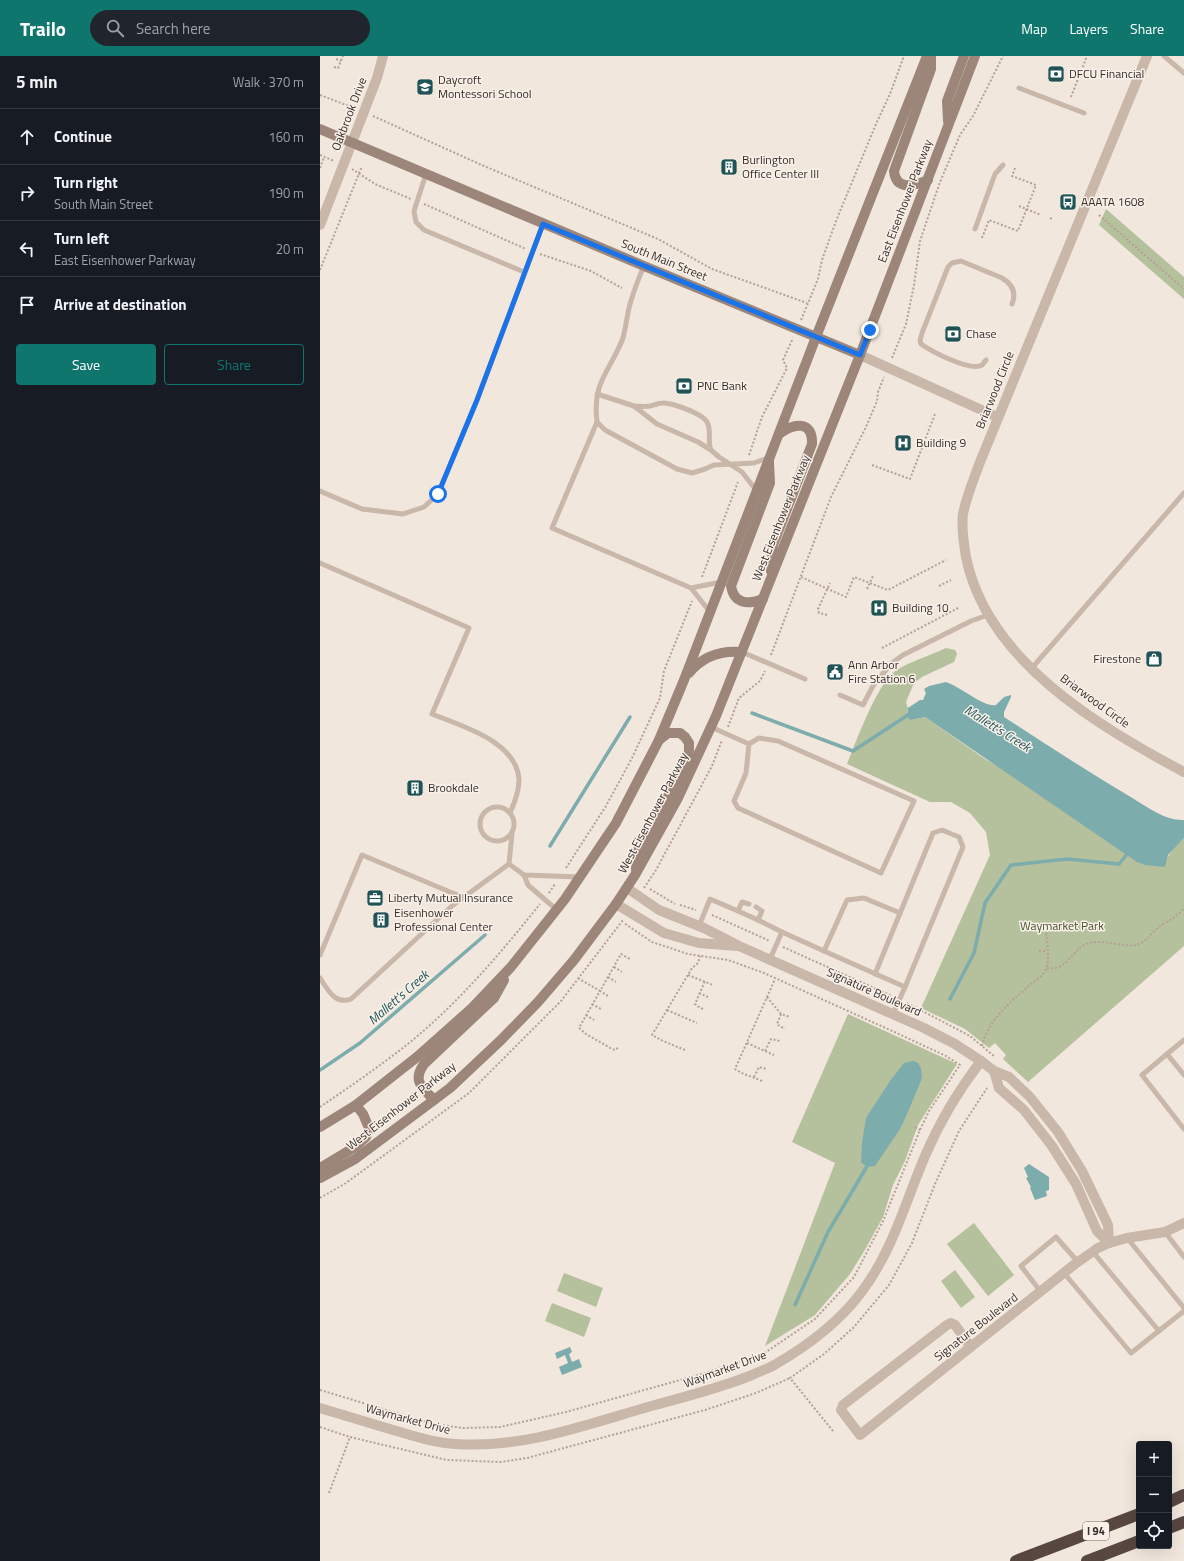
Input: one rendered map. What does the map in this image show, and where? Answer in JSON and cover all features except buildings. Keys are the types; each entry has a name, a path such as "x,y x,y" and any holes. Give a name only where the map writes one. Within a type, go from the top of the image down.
{"highway":[{"path":"1172,1501 1184,1495"},
{"name":"I 94","path":"1016,1561 1136,1515"},
{"path":"1172,1527 1184,1522"},
{"name":"I 94","path":"1087,1561 1136,1542"}],"main road":[{"path":"320,1127 356,1105 417,1057 472,1008 511,968 557,910 616,823 659,740 684,680 756,490 927,56"},
{"path":"928,180 916,185 907,186 899,183 894,178 894,171 931,69 931,56"},
{"path":"948,125 947,101 964,56"},
{"name":"East Eisenhower Parkway","path":"860,355 975,56"},
{"name":"South Main Street","path":"320,129 543,224 860,355"},
{"name":"West Eisenhower Parkway","path":"320,1178 356,1159 450,1088 501,1040 538,1002 574,960 627,888 678,798 711,727 860,355"},
{"path":"770,581 773,545 812,444 812,438 809,430 802,426 795,425 779,434"},
{"path":"763,599 749,602 738,599 733,593 732,586 770,483 769,458"},
{"path":"684,680 696,664 706,658 731,651 742,652"},
{"path":"635,875 638,850 671,791 689,751 688,743 685,737 680,733 668,733 659,740"},
{"path":"434,1100 418,1080 420,1070 424,1064 494,998 511,968"},
{"path":"320,1168 355,1147 366,1137 369,1128 363,1114 356,1105"}],"street":[{"name":"Oakbrook Drive","path":"320,225 377,78 383,56"},
{"name":"Briarwood Circle","path":"1147,56 972,482 963,515 963,539 968,566 976,592 988,615 1007,641 1031,669 1062,695 1104,726 1144,751 1184,772"},
{"name":"South Main Street","path":"860,355 998,418"},
{"name":"Signature Boulevard","path":"627,888 659,910 720,935 739,946 893,1014 949,1041 994,1071 1009,1077 1030,1097 1058,1132 1082,1171 1108,1225 1109,1243"},
{"name":"Signature Boulevard","path":"616,904 664,933 699,943 739,946"},
{"name":"Waymarket Drive","path":"320,1408 425,1440 461,1445 518,1442 594,1424 654,1405 699,1394 734,1382 774,1365 814,1339 836,1320 860,1294 874,1274 887,1252 898,1227 939,1125 952,1101 981,1061"},
{"name":"Signature Boulevard","path":"971,1347 955,1325 951,1323 946,1325 843,1405 841,1410 860,1435 1041,1292 1078,1262 1093,1252 1109,1243 1127,1238 1165,1232 1184,1223"}],"lane":[{"path":"1164,56 1184,73"},
{"path":"1019,88 1084,114"},
{"path":"975,229 995,174 1003,165"},
{"path":"426,174 414,210 416,222 424,230 524,272"},
{"path":"320,491 362,509 403,514 424,507 438,494 477,400 543,224"},
{"path":"986,360 982,365 967,366 921,344 920,341 922,333 948,266 952,262 961,261 1002,278 1008,282 1014,290 1015,298 1012,304"},
{"path":"644,266 636,283 623,336 617,352 603,375 597,394 597,422 552,528 691,588 710,612"},
{"path":"597,394 634,406 649,406 664,402 700,416 707,422 709,429 708,444 711,450"},
{"path":"634,406 657,424 698,442 711,450 742,472 756,490"},
{"path":"597,422 605,430 676,469 692,473 705,469 714,464 754,463 769,458"},
{"path":"1031,669 1184,493"},
{"path":"320,563 469,628 432,714 487,737 499,744 506,752 517,771 519,779 518,791 510,813"},
{"path":"691,588 722,582"},
{"path":"840,695 863,705 874,684 892,663 903,655 971,621 988,615"},
{"path":"742,652 805,679"},
{"path":"711,727 749,744"},
{"path":"759,738 778,741 914,801 881,872 738,808 734,801 746,772 749,744 759,738"},
{"path":"320,978 336,999 342,1001 351,999 453,905 509,864 514,825 513,819 505,808 499,806 486,810 482,815 480,828 489,839 495,841 502,840 508,837 512,832"},
{"path":"875,974 933,833 942,830 959,837 963,847 893,1014"},
{"path":"320,955 362,855 464,897"},
{"path":"509,864 524,875 528,885 557,910"},
{"path":"524,875 562,875 580,877"},
{"path":"824,951 847,900 864,898 900,913"},
{"path":"699,926 710,899 905,987"},
{"path":"738,911 742,902 749,904"},
{"path":"756,907 762,911 758,920"},
{"path":"770,960 782,932"},
{"path":"1184,1040 1142,1074 1184,1129"},
{"path":"1167,1054 1184,1075"},
{"path":"1165,1232 1184,1257"},
{"path":"1041,1292 1021,1266 1056,1237 1078,1262"},
{"path":"1127,1238 1184,1308"},
{"path":"1093,1252 1159,1330"},
{"path":"1064,1273 1131,1353 1184,1311"}],"path":[{"path":"334,67 338,68 344,56"},
{"path":"803,313 818,278 822,260 836,221 890,94 904,56"},
{"path":"893,356 906,324 914,285 920,241 940,182 960,135 973,116 1003,56"},
{"path":"1071,97 1087,56"},
{"path":"336,59 341,61"},
{"path":"320,95 354,108"},
{"path":"373,117 484,166 658,239 712,269 808,304"},
{"path":"320,156 328,159"},
{"path":"320,168 324,157"},
{"path":"320,270 362,166"},
{"path":"982,238 989,220 1018,231 1036,185 1012,176 1015,168"},
{"path":"354,170 375,184 418,201 532,251 591,271 622,288"},
{"path":"1019,206 1041,215"},
{"path":"1099,215 1184,289"},
{"path":"748,457 762,418 787,368 783,360 788,350"},
{"path":"880,385 877,400 866,427 831,497 769,663 760,681 739,698 712,766 656,870 645,886 676,904 717,917 900,999 970,1036 996,1057"},
{"path":"872,464 910,479 935,414"},
{"path":"700,581 740,479"},
{"path":"801,577 846,596 854,576 888,590 946,560"},
{"path":"867,589 873,576"},
{"path":"939,586 951,580"},
{"path":"827,616 819,612 818,609 830,583"},
{"path":"882,648 960,607"},
{"path":"1047,968 1051,969 1062,966 1068,962 1079,949 1091,943 1105,942 1132,946 1141,944 1184,908"},
{"path":"320,1390 433,1424 463,1428 500,1427 566,1412 763,1354 815,1319 854,1277 883,1221 929,1111 960,1065 946,1056 898,1033 775,978 728,960 688,954 652,942 622,921"},
{"path":"981,1061 982,1046 993,1020 1044,973 1047,968 1046,932"},
{"path":"1039,951 1047,951"},
{"path":"619,1047 615,1050 612,1049 581,1031 580,1026 621,954 630,959"},
{"path":"685,1050 663,1041 652,1034 688,974 698,963 700,956"},
{"path":"614,967 622,972"},
{"path":"688,974 713,985"},
{"path":"608,977 616,982"},
{"path":"578,978 608,996"},
{"path":"762,1081 754,1077 746,1076 735,1069 775,978"},
{"path":"703,1009 695,1004 705,981"},
{"path":"699,993 708,997"},
{"path":"767,997 781,1014 790,1017"},
{"path":"592,1004 601,1009"},
{"path":"667,1010 697,1023"},
{"path":"781,1014 777,1024 785,1029"},
{"path":"586,1015 594,1020"},
{"path":"765,1051 771,1039 780,1041"},
{"path":"747,1043 774,1055"},
{"path":"754,1077 759,1067 767,1069"},
{"path":"984,1084 993,1091"},
{"path":"915,1127 920,1130"},
{"path":"320,1427 350,1437"}],"green space":[{"path":"1106,209 1184,277 1184,299 1099,225"},
{"name":"Waymarket Park","path":"946,648 955,650 957,654 954,662 922,677 914,683 906,702 908,708 907,713 911,720 925,717 985,759 1165,861 1173,849 1184,838 1184,946 1028,1082 1003,1059 1006,1055 995,1043 989,1048 965,1029 921,1008 990,855 986,832 970,813 951,802 930,802 847,764 874,700 888,678 901,667"},
{"path":"848,1014 957,1064 918,1125 905,1161 893,1185 883,1217 850,1274 815,1315 765,1346 835,1163 792,1142"},
{"path":"974,1223 1014,1275 988,1296 947,1244"},
{"path":"955,1270 975,1297 961,1308 941,1281"},
{"path":"564,1273 603,1288 596,1307 557,1291"},
{"path":"552,1303 591,1318 584,1337 545,1321"}],"water":[{"path":"946,682 991,705 996,705 1004,697 1011,695 1004,712 1004,717 1152,810 1164,816 1177,820 1184,820 1184,838 1168,855 1165,867 1145,865 1137,862 925,717 911,720 907,717 908,708 920,700 923,700 926,693 924,689 929,686"},
{"path":"913,1061 918,1063 921,1068 922,1078 908,1112 900,1129 875,1166 867,1167 861,1162 866,1118 890,1081 904,1063"},
{"path":"1029,1164 1049,1177 1049,1190 1046,1191 1047,1196 1035,1200 1030,1188 1031,1187 1026,1178 1028,1177 1024,1168"},
{"path":"570,1347 572,1352 569,1354 572,1362 579,1359 582,1367 562,1375 559,1367 568,1363 565,1355 557,1359 555,1353"}],"waterway":[{"name":"Mallett's Creek","path":"752,713 853,751 911,713"},
{"name":"Mallett's Creek","path":"550,846 630,717"},
{"path":"950,999 974,953 985,903 1011,865 1067,859 1119,864 1128,853"},
{"name":"Mallett's Creek","path":"320,1070 360,1043 485,935"},
{"path":"795,1305 828,1232 869,1163"}],"place":[{"name":"DFCU Financial","path":"1056,74"},
{"name":"Daycroft Montessori School","path":"425,87"},
{"name":"Burlington Office Center III","path":"729,167"},
{"name":"AAATA 1608","path":"1068,202"},
{"name":"Chase","path":"953,334"},
{"name":"PNC Bank","path":"684,386"},
{"name":"Building 9","path":"903,443"},
{"name":"Building 10","path":"879,608"},
{"name":"Firestone","path":"1154,659"},
{"name":"Ann Arbor Fire Station 6","path":"835,672"},
{"name":"Brookdale","path":"415,788"},
{"name":"Liberty Mutual Insurance","path":"375,898"},
{"name":"Eisenhower Professional Center","path":"381,920"}],"route":[{"path":"438,494 477,400 543,224 860,355 870,330"}]}
